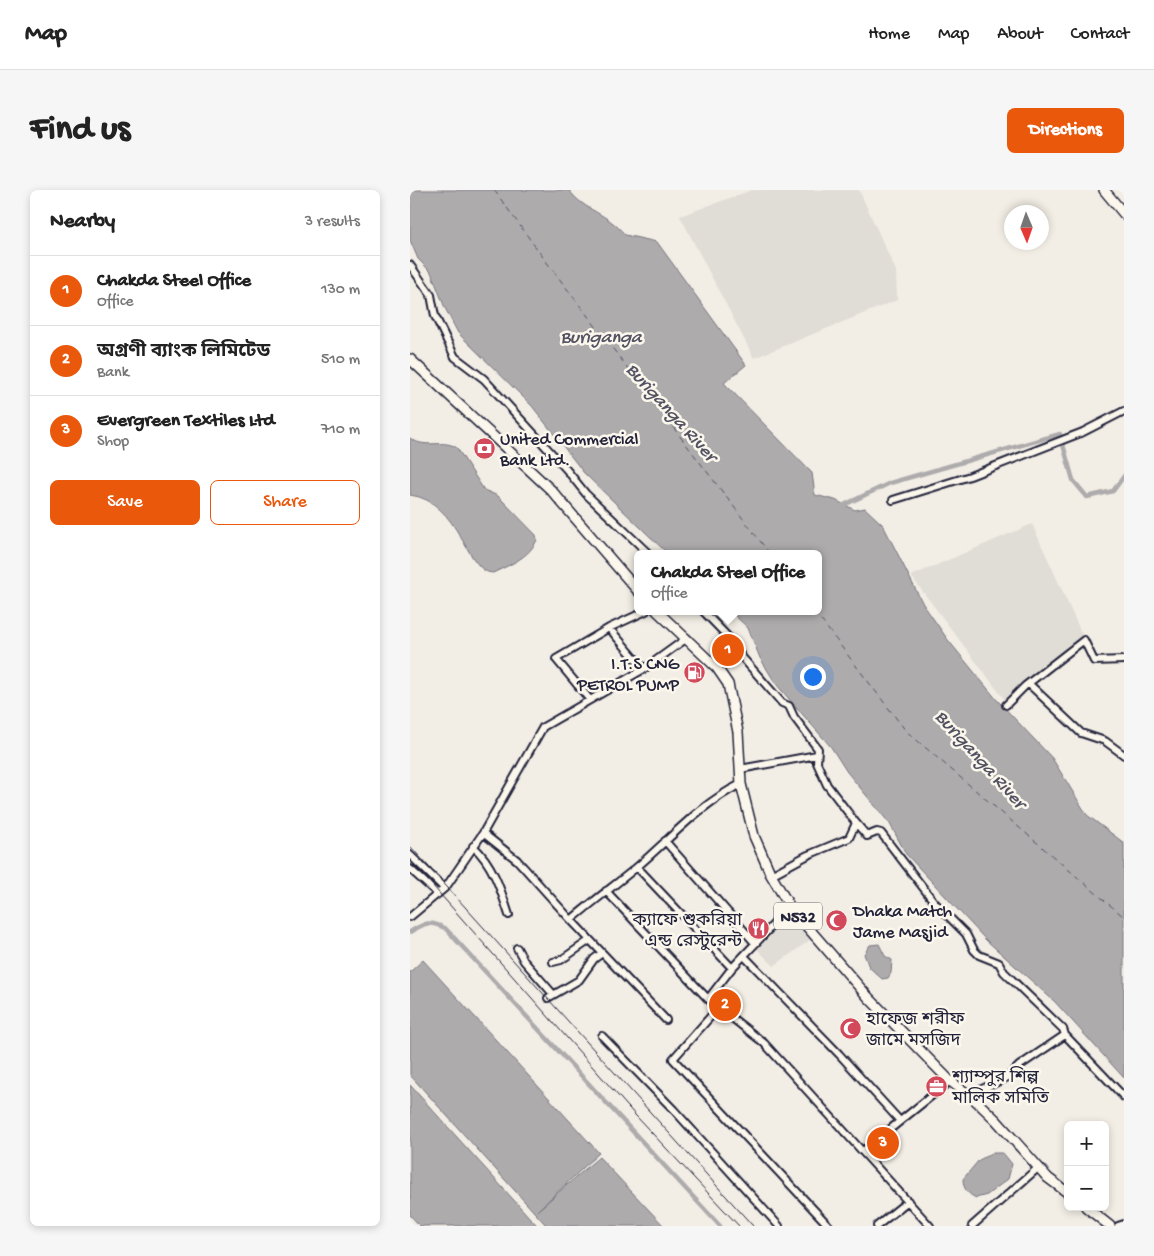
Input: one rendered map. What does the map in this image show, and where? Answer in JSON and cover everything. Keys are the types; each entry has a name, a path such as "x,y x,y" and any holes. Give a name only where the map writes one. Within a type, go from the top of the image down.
{"highway":[{"path":"1104,190 1124,214"},
{"path":"411,361 551,490 634,586"},
{"name":"N532","path":"661,615 717,668 728,684 738,732 742,784 754,836 771,875 790,907 869,998 950,1081 973,1098 1012,1136 1039,1168 1064,1190"},
{"path":"1091,1211 1110,1226"}],"street":[{"path":"410,265 431,295 436,316 455,357 484,379 549,449 586,494 645,550"},
{"path":"893,500 958,480 1057,442 1124,411"},
{"path":"590,700 556,659 609,628 637,615"},
{"path":"707,615 731,640 741,656 782,703 789,706 794,717 818,749 817,763 827,785 867,836 877,832 881,833 935,902 966,934 974,950 979,955 999,963 1004,972 1063,1029 1066,1036 1124,1097"},
{"path":"609,628 644,669"},
{"path":"410,917 444,888 483,833 543,726 644,669 687,638"},
{"path":"1006,705 1084,640 1094,661 1124,660"},
{"path":"1029,684 1081,733 1105,741 1124,755"},
{"path":"740,769 818,755"},
{"path":"571,920 637,867 705,806 742,784"},
{"path":"771,875 808,855 849,838 856,823"},
{"path":"483,833 518,860 571,920 666,1020"},
{"path":"665,841 755,943"},
{"path":"473,846 485,857 490,870 500,884 509,915"},
{"path":"410,855 444,888"},
{"path":"637,867 732,968"},
{"path":"410,869 438,894"},
{"path":"606,892 708,1000 764,1043 930,1226"},
{"path":"708,1000 732,968 790,907"},
{"path":"553,962 562,960 590,940"},
{"path":"517,948 524,961 551,996 579,980 594,959 602,953"},
{"path":"744,956 833,1047 900,1122"},
{"path":"719,1007 673,1059 829,1226"},
{"path":"602,1036 674,1110 779,1226"},
{"path":"973,1098 982,1089 1008,1076 1019,1066 1066,1036"},
{"path":"863,1151 900,1122 912,1109 950,1081"},
{"path":"972,1226 1039,1168"},
{"path":"877,1226 908,1201"},
{"path":"1118,1226 1124,1224"}],"shaded area":[{"path":"752,190 859,190 896,271 897,300 754,358 680,216"},
{"path":"1032,524 1084,639 1005,700 911,576"},
{"path":"790,909 814,937 774,966 754,946"}],"water":[{"name":"Buriganga","path":"410,190 569,190 582,203 611,221 625,235 657,242 746,365 724,383 812,473 815,495 835,500 855,510 865,508 883,525 923,604 948,640 997,700 1052,758 1087,815 1124,843 1124,1078 1055,1002 986,940 906,854 890,824 847,772 831,747 776,684 760,658 748,628 734,615 822,615 822,550 664,550 584,473 532,406 458,333 445,308 431,272 418,259 410,240"},
{"path":"410,438 422,443 446,444 457,448 484,490 498,496 536,535 537,540 529,552 493,573 484,570 476,562 451,522 440,510 427,500 410,495"},
{"path":"879,944 885,956 892,960 891,973 888,978 882,979 869,967 864,954 870,945"},
{"path":"423,960 599,1153 537,1211 599,1157 664,1226 547,1226 535,1213 410,1075 410,972"},
{"path":"410,1085 538,1226 420,1226 410,1215"},
{"path":"993,1153 1003,1153 1012,1164 1008,1179 987,1195 976,1198 966,1191 963,1179 979,1160"}],"waterway":[{"path":"842,506 890,483 1060,434 1073,480 1087,497 1113,491 1124,476"},
{"path":"410,932 419,926 430,923 445,928 720,1226"}],"ferry route":[{"path":"494,190 545,260 767,550"},
{"path":"817,615 906,731 1124,917"}],"railway":[{"path":"410,846 753,1226"},
{"path":"410,860 636,1116 739,1226"}],"place":[{"name":"United Commercial Bank Ltd.","path":"484,448"},
{"name":"Chakda Steel Office","path":"728,650"},
{"name":"I.T.S CNG PETROL PUMP","path":"695,673"},
{"name":"Dhaka Match Jame Masjid","path":"837,920"},
{"name":"ক্যাফে শুকরিয়া এন্ড রেস্টুরেন্ট","path":"758,929"},
{"name":"অগ্রণী ব্যাংক লিমিটেড","path":"725,1005"},
{"name":"হাফেজ শরীফ জামে মসজিদ","path":"850,1028"},
{"name":"শ্যাম্পুর শিল্প মালিক সমিতি","path":"936,1086"},
{"name":"Evergreen Textiles Ltd","path":"883,1143"}],"water label":[{"name":"Buriganga River","path":"673,411"},
{"name":"Buriganga River","path":"982,758"}]}
